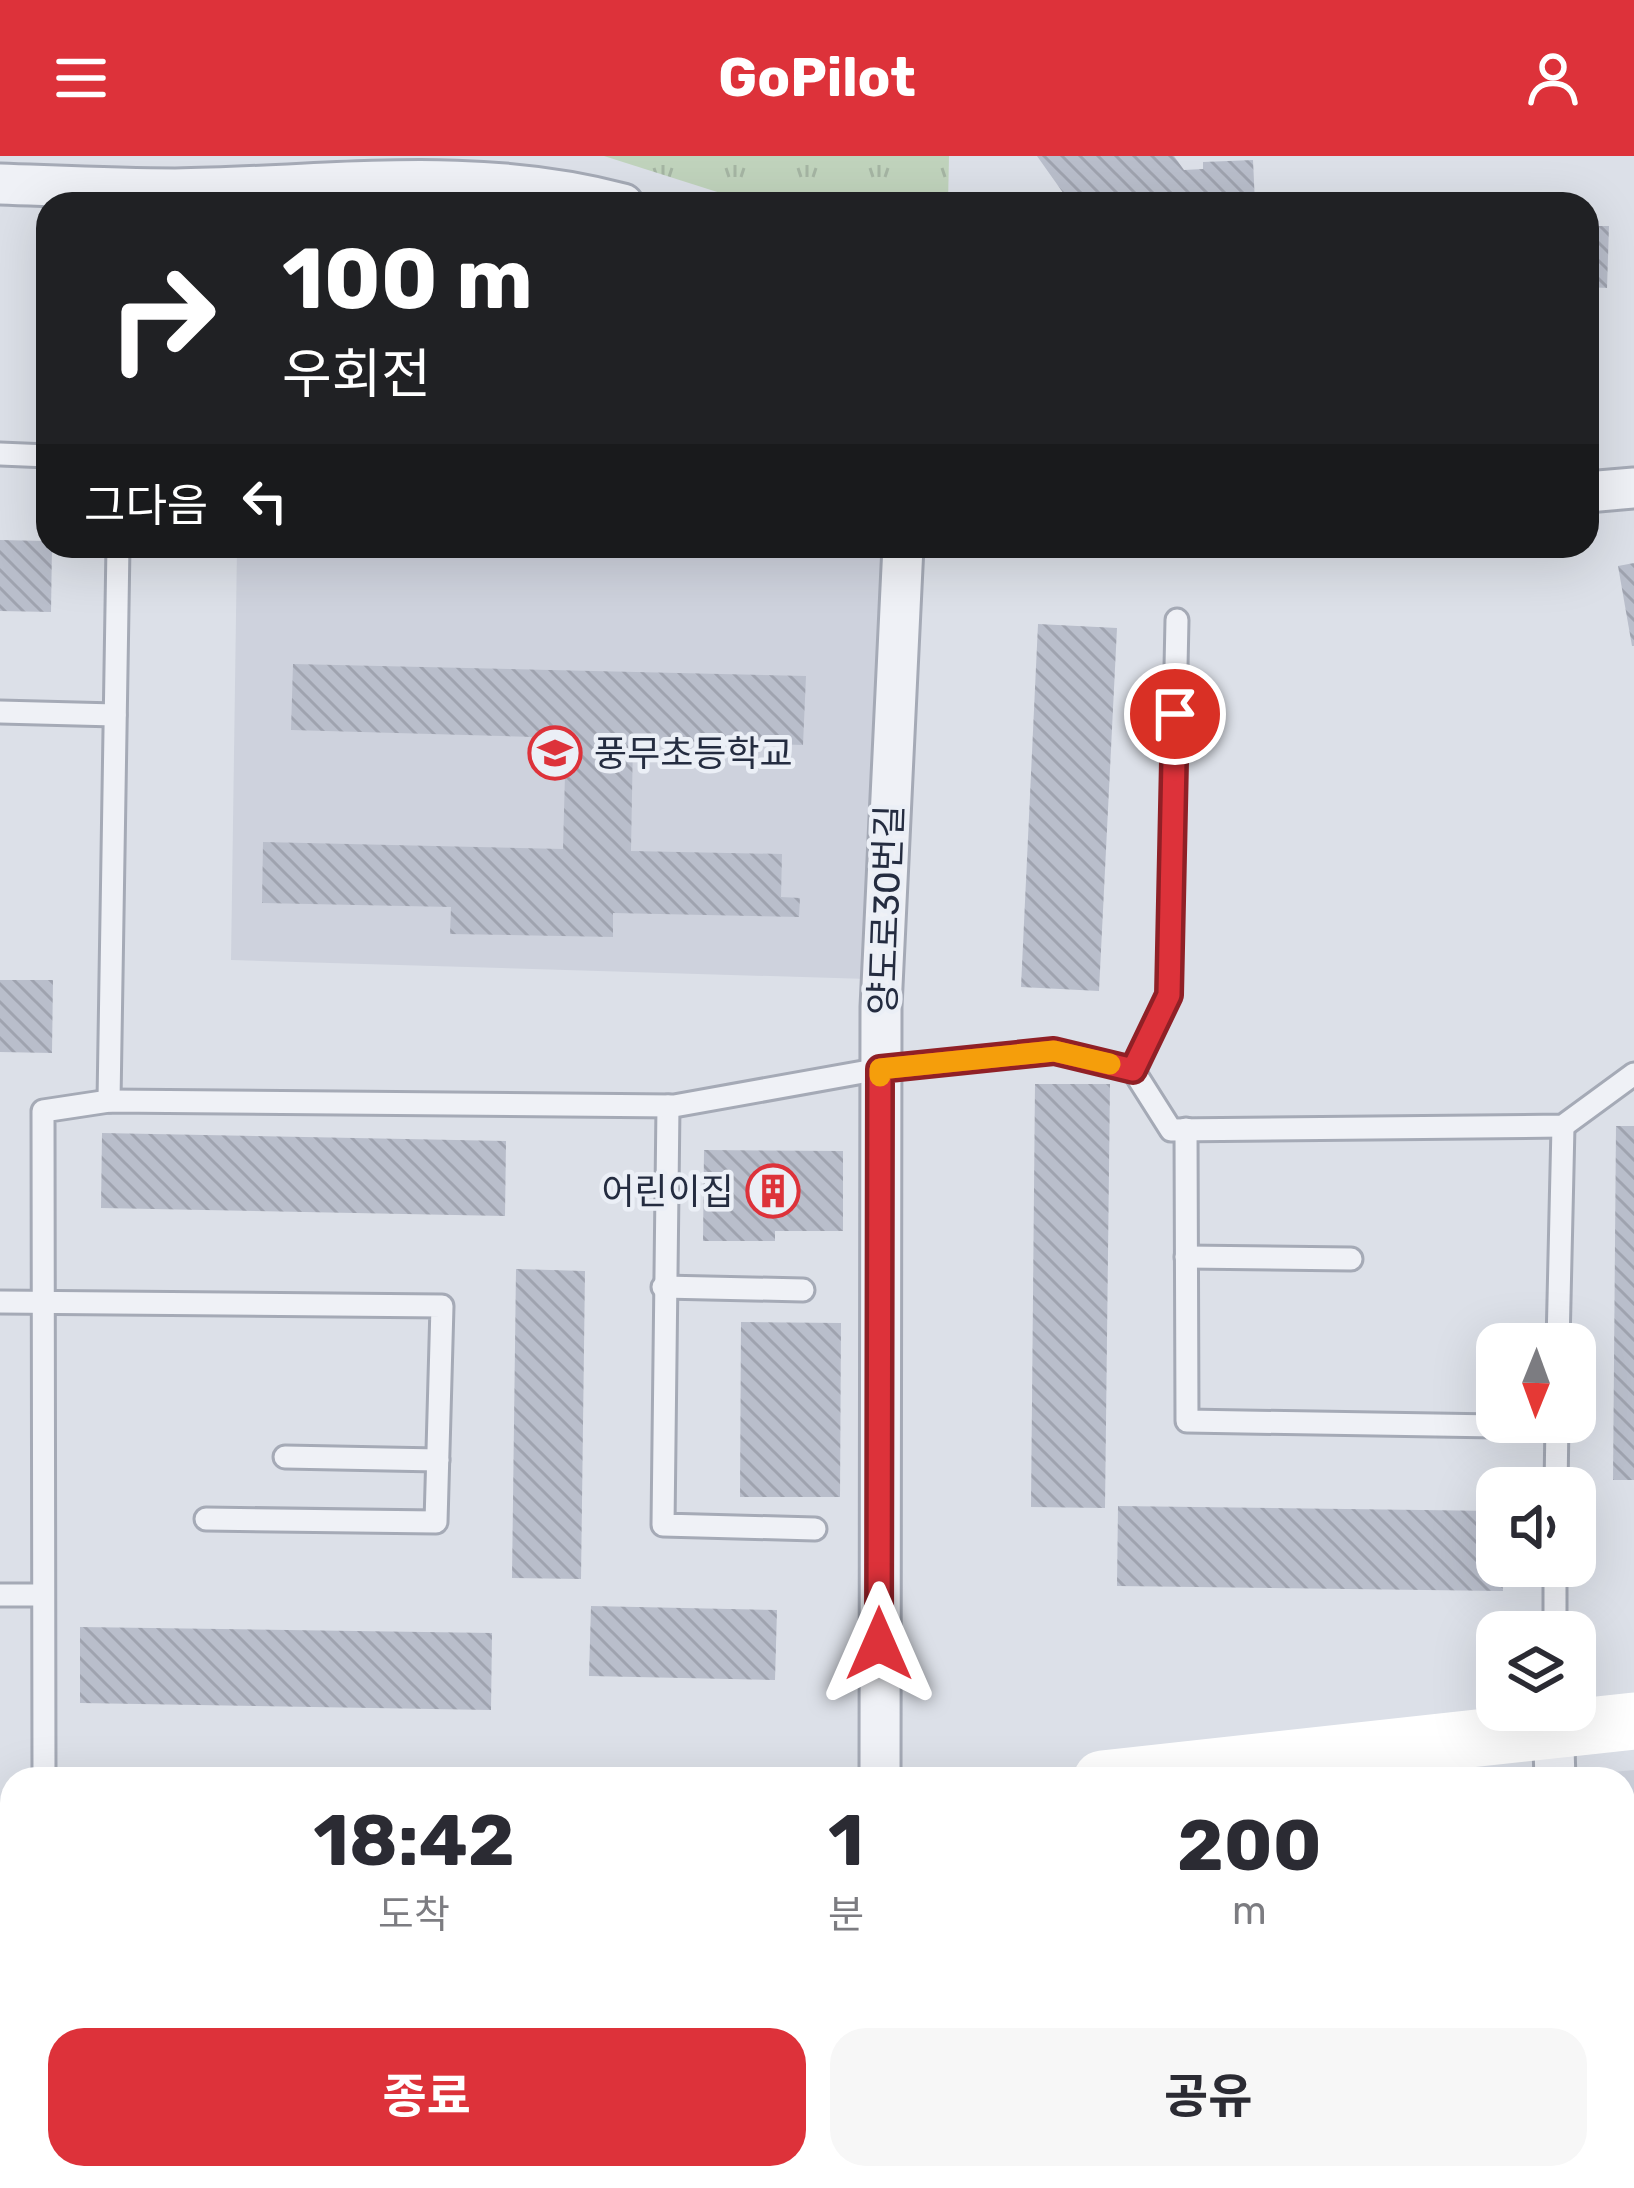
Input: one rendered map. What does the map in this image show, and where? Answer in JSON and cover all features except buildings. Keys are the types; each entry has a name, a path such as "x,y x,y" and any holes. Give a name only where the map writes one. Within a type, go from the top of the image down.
{"street":[{"path":"0,184 175,189 472,180 568,192"},
{"path":"1599,491 1634,488"},
{"name":"양도로30번길","path":"880,1767 880,1069 902,558"},
{"path":"1371,1767 1554,1741 1634,1721"},
{"path":"1245,1767 1554,1741 1634,1743"}],"lane":[{"path":"0,454 36,456"},
{"path":"109,1101 118,558"},
{"path":"1133,1070 1169,995 1177,620"},
{"path":"0,712 115,715"},
{"path":"44,1767 43,1111 109,1101 668,1106 880,1069 1054,1051 1133,1070 1171,1130 1562,1126 1634,1074"},
{"path":"668,1106 663,1525 815,1529"},
{"path":"1558,1323 1562,1126"},
{"path":"1186,1130 1186,1421 1476,1423"},
{"path":"1186,1257 1351,1259"},
{"path":"663,1287 803,1290"},
{"path":"0,1302 442,1306 436,1522 206,1519"},
{"path":"285,1457 438,1460"},
{"path":"0,1595 40,1595"}],"shaded area":[{"name":"풍무초등학교","path":"237,558 883,558 868,979 231,960"}],"green space":[{"path":"604,156 949,156 948,192 717,192"}],"slow traffic":[{"path":"880,1076 880,1069 1054,1051 1110,1064"}],"place":[{"name":"풍무초등학교","path":"555,753"},
{"name":"어린이집","path":"773,1191"}],"route":[{"path":"879,1644 880,1069 1054,1051 1133,1070 1169,995 1175,714"}]}
